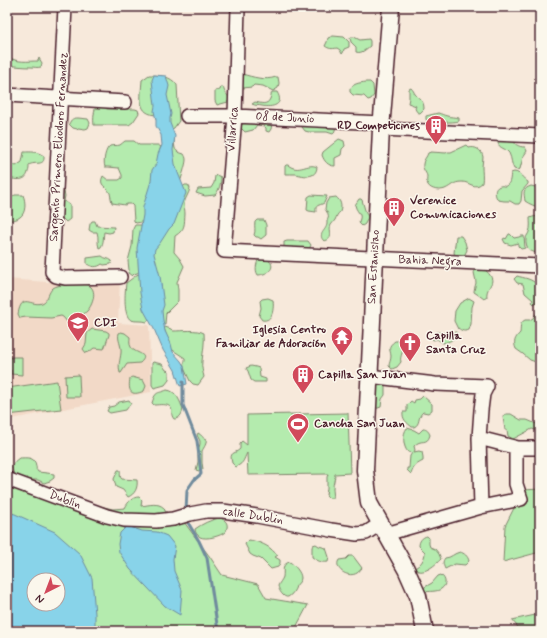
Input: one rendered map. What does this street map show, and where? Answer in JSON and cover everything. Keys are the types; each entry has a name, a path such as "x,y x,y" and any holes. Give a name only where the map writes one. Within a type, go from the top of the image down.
{"main road":[{"name":"San Estanislao","path":"391,7 382,126 365,470 369,503 406,569 418,596 425,631"}],"street":[{"name":"Sargento Primero Eliodoro Fernandez","path":"65,7 52,272 56,276 65,278 120,277"},
{"name":"Villarrica","path":"224,251 234,116 238,7"},
{"path":"7,95 125,102"},
{"name":"08 de Junio","path":"187,116 234,116 540,136"},
{"name":"Bahia Negra","path":"224,251 540,266"},
{"path":"369,376 435,384 487,386 483,394 480,410 479,438 481,507"},
{"path":"479,438 518,448 540,448"},
{"name":"calle Dublin","path":"124,520 173,519 201,512 223,511 357,534 428,522 481,507 521,499 516,484 516,454 518,448"},
{"name":"Dublín","path":"7,479 107,516 124,520"}],"shaded area":[{"name":"CDI","path":"7,279 47,282 120,280 118,323 149,325 151,392 7,420"}],"green space":[{"path":"333,36 344,37 349,42 349,47 344,49 342,54 337,48 328,48 325,46 328,38"},
{"path":"351,37 360,40 369,39 370,46 362,52 356,52 356,47 351,42"},
{"path":"9,57 23,61 38,61 39,58 42,63 41,67 7,65 7,59"},
{"path":"242,74 263,79 278,77 278,88 273,91 263,86 254,85 252,87 243,88"},
{"path":"149,75 168,78 177,85 179,121 174,128 167,131 158,115 146,112 141,104 142,80"},
{"path":"370,82 373,85 374,95 371,99 368,100 364,96 353,95 350,92 350,89 353,86"},
{"path":"221,87 223,87 229,100 228,102 217,105 215,101 215,91 220,90"},
{"path":"411,88 423,104 424,109 420,113 416,111 416,106 408,103 409,89"},
{"path":"272,92 277,92 279,96 278,103 276,105 266,107 252,104 255,102 263,104 267,103"},
{"path":"97,104 107,109 135,109 138,110 139,113 129,125 94,125 94,114"},
{"path":"438,113 459,118 459,121 427,121 426,116"},
{"path":"72,119 88,119 90,123 88,128 77,129 73,128 69,124"},
{"path":"244,121 272,124 271,129 269,132 266,131 264,126 257,125 253,130 245,132 240,127"},
{"path":"304,125 336,127 333,134 327,132 305,131 302,127"},
{"path":"510,137 518,146 525,147 527,151 523,157 520,169 517,170 513,167 509,153 498,144 497,138"},
{"path":"339,139 344,141 345,146 342,149 341,155 335,158 335,166 333,166 327,163 322,155 323,152"},
{"path":"174,140 176,150 184,154 186,159 179,185 164,178"},
{"path":"125,141 134,141 139,145 158,145 161,147 144,221 136,223 134,221 133,206 131,204 125,205 112,203 109,191 102,184 103,176 108,180 119,180 122,178 119,168 105,167 104,159 110,146 120,145"},
{"path":"466,145 469,148 478,149 481,152 483,157 482,183 474,186 465,182 459,182 441,190 436,190 429,187 423,166 428,153 451,152"},
{"path":"24,152 39,153 44,156 44,159 41,163 29,165 25,178 19,180 7,178 7,162 16,166 22,162"},
{"path":"286,165 296,168 310,166 317,167 316,171 312,175 306,176 285,174"},
{"path":"514,172 520,174 528,182 522,191 521,201 519,204 515,204 510,201 498,200 495,194 496,188 508,185 510,182 511,173"},
{"path":"216,175 221,177 221,179 219,189 215,195 205,196 196,193 198,189 211,188"},
{"path":"185,185 188,185 190,188 184,204 185,214 183,229 175,236 174,252 184,266 177,282 178,301 166,313 165,324 162,326 149,233 177,191"},
{"path":"531,186 540,188 540,208 525,201 525,190"},
{"path":"60,190 64,191 64,201 70,205 70,219 66,222 61,217"},
{"path":"7,195 10,198 15,195 23,195 25,204 22,215 17,219 7,221"},
{"path":"311,195 327,196 324,203 317,206 316,212 307,210 308,197"},
{"path":"336,197 340,202 341,210 330,227 330,237 324,241 321,236 327,224 328,214 325,209 326,203 329,198"},
{"path":"359,199 362,200 368,217 365,224 362,226 359,223 360,214 355,205"},
{"path":"540,215 540,253 529,250 526,245 526,238 530,229 530,218"},
{"path":"257,220 264,220 266,225 266,235 261,239 254,235 255,222"},
{"path":"92,221 95,221 97,226 114,227 113,232 104,232 103,243 99,248 97,232 92,232 89,230"},
{"path":"135,225 144,225 140,272 132,276 128,273 128,261"},
{"path":"509,234 514,238 524,236 525,248 521,249 518,246 518,243 511,245 505,243 503,239 506,239"},
{"path":"456,236 461,236 465,242 467,250 464,256 456,257 454,253"},
{"path":"308,241 311,245 309,249 284,248 284,242"},
{"path":"261,255 266,255 272,266 268,272 258,275 256,265"},
{"path":"102,256 110,259 112,261 111,264 102,264 94,267 87,264 87,258"},
{"path":"477,269 484,269 489,274 492,281 487,297 484,299 474,292 476,283 474,271"},
{"path":"138,274 141,277 149,314 149,319 147,322 131,320 128,318 126,309 126,283"},
{"path":"517,276 528,279 537,285 540,285 540,294 538,295 534,304 532,302 533,300 525,293 523,284 517,283 514,279"},
{"path":"78,283 91,287 94,297 87,311 76,323 69,324 61,316 51,318 20,318 18,314 20,307 24,302 38,304 42,303 46,300 53,288 61,285"},
{"path":"268,298 273,300 272,314 268,319 262,320 259,316 261,308 260,301"},
{"path":"469,298 474,301 472,307 471,324 469,330 463,331 458,329 454,321 455,311 460,303"},
{"path":"539,310 539,363 530,360 516,349 515,342 520,333 522,322 533,318"},
{"path":"165,327 173,331 193,331 204,333 202,365 204,377 198,385 193,384 190,381 183,366 185,358 171,349 164,328"},
{"path":"92,329 106,331 109,335 104,349 94,348 86,353 83,349 86,344 87,333"},
{"path":"121,332 130,337 131,347 144,357 140,363 127,364 120,373 119,365 121,350 119,333"},
{"path":"437,332 457,333 452,340 443,343 437,339 432,339"},
{"path":"395,341 401,341 401,362 397,367 392,369 389,366 391,356 390,348"},
{"path":"7,355 12,358 22,357 22,375 11,374 11,370 7,374"},
{"path":"153,362 162,364 166,370 169,371 169,380 165,385 154,388 152,385"},
{"path":"251,366 259,368 260,377 266,379 266,382 254,382 251,380 246,368"},
{"path":"79,375 80,397 66,397 65,376"},
{"path":"132,377 143,380 146,386 144,391 139,393 131,392 129,383 130,378"},
{"path":"57,381 61,409 7,415 7,388"},
{"path":"383,382 385,386 385,395 382,399 381,407 375,409 377,383"},
{"path":"167,390 176,395 183,409 180,416 176,419 173,417 170,406 154,405 152,403 156,394"},
{"path":"423,396 432,404 432,410 428,413 423,412 420,416 418,424 412,427 404,419 403,412 407,412 407,405 411,401 414,403 415,400 420,399"},
{"path":"129,400 131,403 126,410 110,413 107,411 109,407 114,406 119,402"},
{"name":"Cancha San Juan","path":"348,413 350,473 335,474 333,498 329,498 326,495 328,474 248,475 247,453 241,464 236,467 232,463 231,457 240,449 240,443 242,441 247,445 247,415"},
{"path":"506,414 511,414 521,420 527,420 539,425 540,429 539,431 532,429 513,439 508,436 507,430 505,430 503,417"},
{"path":"407,428 419,433 424,429 428,431 430,435 427,440 419,442 414,446 414,452 422,452 423,461 415,466 411,474 407,468 409,468 410,456 412,453 406,450 404,440 404,434"},
{"path":"198,433 206,439 202,451 203,469 199,471 196,470 200,444 197,435"},
{"path":"19,458 32,459 38,472 54,474 54,478 44,483 38,480 24,480 14,475 12,465"},
{"path":"118,470 120,470 120,476 122,479 137,480 136,490 128,497 123,490 116,487 114,479"},
{"path":"7,485 113,509 125,508 130,500 139,497 142,500 141,506 153,504 162,506 165,511 184,522 222,575 258,584 266,598 308,605 294,631 7,631"},
{"path":"540,489 540,552 503,562 505,526 523,490"},
{"path":"219,518 225,521 227,525 225,532 220,535 206,538 200,537 196,533 195,529 198,527"},
{"path":"427,536 429,538 430,547 435,549 441,559 428,569 421,571 414,568 422,562 425,552 419,546 422,538"},
{"path":"249,540 266,546 278,555 275,557 280,560 278,567 271,569 261,559 250,554 245,544"},
{"path":"316,544 326,548 329,557 328,562 323,562 312,557 312,547"},
{"path":"460,552 466,555 469,561 465,565 455,564 445,569 443,561 445,558"},
{"path":"349,556 353,556 362,568 358,573 350,575 344,573 339,568 339,560 346,559"},
{"path":"290,562 299,571 301,578 292,594 286,597 279,590 278,586 283,577 285,564"},
{"path":"441,575 445,582 441,589 437,591 424,592 423,588 432,583 438,576"},
{"path":"540,614 540,631 521,631 512,620"}],"water":[{"path":"154,75 166,76 169,86 167,95 171,114 170,123 175,136 173,150 175,164 186,193 174,224 155,249 154,254 160,276 164,305 162,311 165,331 173,352 184,366 187,384 180,386 175,370 163,350 143,309 140,293 137,248 143,207 151,181 152,170 156,164 162,145 161,135 156,126 154,111 155,106 152,80"},
{"path":"7,512 15,514 55,532 80,554 92,578 95,631 7,631"},
{"path":"127,526 142,531 157,532 167,536 175,546 173,559 174,571 182,590 180,615 165,606 130,569 119,552 118,544 120,533"}],"waterway":[{"path":"183,382 183,405 197,441 201,474 194,480 187,490 186,511"},
{"path":"187,521 207,558 218,631"}],"place":[{"name":"RD Competicines","path":"436,146"},
{"name":"Verenice Comunicaciones","path":"394,228"},
{"name":"CDI","path":"78,342"},
{"name":"Iglesia Centro Familiar de Adoración","path":"342,356"},
{"name":"Capilla Santa Cruz","path":"410,362"},
{"name":"Capilla San Juan","path":"303,394"},
{"name":"Cancha San Juan","path":"298,444"}]}
